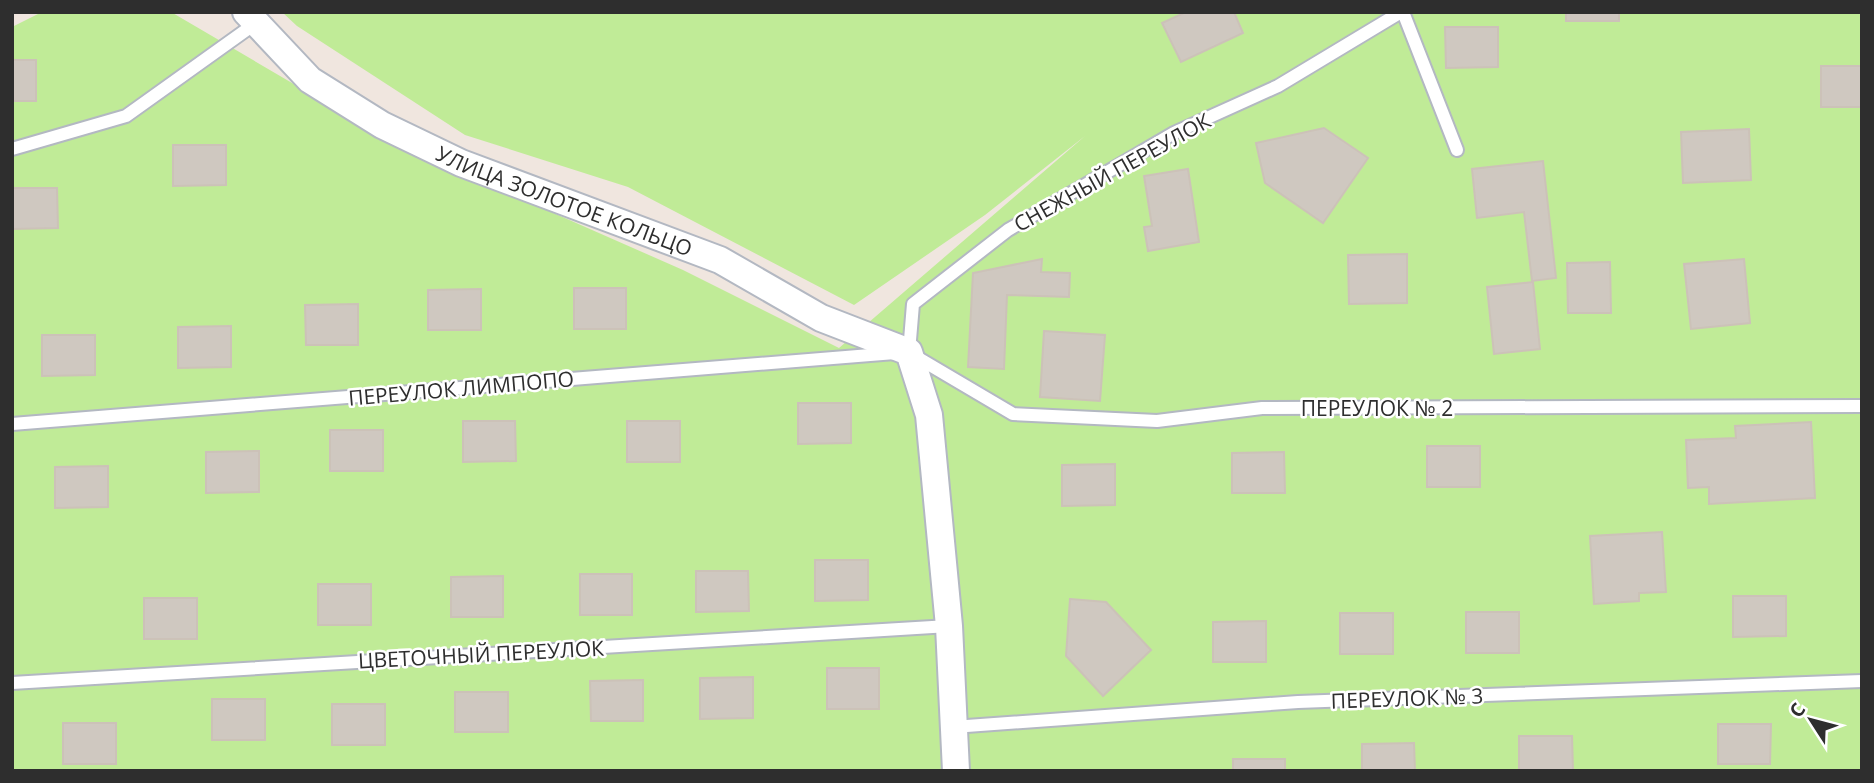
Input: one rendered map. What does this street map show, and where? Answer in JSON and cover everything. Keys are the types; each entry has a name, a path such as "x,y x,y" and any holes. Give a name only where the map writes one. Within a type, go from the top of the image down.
{"street":[{"name":"УЛИЦА ЗОЛОТОЕ КОЛЬЦО","path":"251,18 310,80 382,125 461,163 720,261 821,318 909,352"},
{"path":"909,352 929,415 949,626 956,771"}],"lane":[{"name":"СНЕЖНЫЙ ПЕРЕУЛОК","path":"909,352 913,304 1008,230 1174,133 1278,86 1402,12 1457,150"},
{"path":"12,149 126,117 251,18"},
{"name":"ПЕРЕУЛОК № 2","path":"909,352 1013,414 1157,421 1262,408 1862,406"},
{"name":"ПЕРЕУЛОК ЛИМПОПО","path":"12,424 909,352"},
{"name":"ЦВЕТОЧНЫЙ ПЕРЕУЛОК","path":"12,683 949,626"},
{"name":"ПЕРЕУЛОК № 3","path":"953,727 1298,702 1862,681"}],"green space":[{"path":"42,12 171,12 316,97 431,159 683,270 839,348 1085,136 985,215 854,305 628,187 465,135 297,26 282,12 1862,12 1862,771 12,771 12,27"}],"building":[{"path":"1186,12 1234,12 1243,33 1181,62 1162,23"},
{"path":"1566,12 1619,12 1619,21 1566,21"},
{"path":"1445,27 1498,27 1498,67 1446,68"},
{"path":"12,60 36,60 36,101 12,101"},
{"path":"1821,66 1862,66 1862,107 1821,107"},
{"path":"1324,128 1368,158 1323,223 1265,183 1256,143"},
{"path":"1749,129 1751,180 1683,183 1681,132"},
{"path":"173,145 226,145 226,185 173,186"},
{"path":"1543,161 1556,278 1532,281 1524,212 1477,218 1472,169"},
{"path":"1188,169 1199,242 1148,251 1144,227 1152,226 1144,176"},
{"path":"12,188 57,188 58,228 12,229"},
{"path":"1407,254 1407,303 1349,304 1348,255"},
{"path":"1042,259 1041,272 1070,273 1069,297 1007,295 1004,369 968,367 973,273"},
{"path":"1744,259 1750,323 1691,329 1684,264"},
{"path":"1610,262 1611,313 1568,313 1567,263"},
{"path":"1533,282 1540,349 1494,354 1487,287"},
{"path":"574,288 626,288 626,329 574,329"},
{"path":"481,289 481,330 428,330 428,290"},
{"path":"358,304 358,345 306,345 305,305"},
{"path":"231,326 231,367 178,368 178,327"},
{"path":"1044,331 1105,335 1100,401 1040,397"},
{"path":"42,335 95,335 95,375 42,376"},
{"path":"798,403 851,403 851,443 798,444"},
{"path":"463,421 515,421 516,461 463,462"},
{"path":"627,421 680,421 680,462 627,462"},
{"path":"1811,422 1815,498 1709,504 1709,487 1688,488 1686,440 1736,438 1735,426"},
{"path":"330,430 383,430 383,471 330,471"},
{"path":"1427,446 1480,446 1480,487 1427,487"},
{"path":"259,451 259,492 206,493 206,452"},
{"path":"1284,452 1285,493 1232,493 1232,453"},
{"path":"1115,464 1115,505 1062,506 1062,465"},
{"path":"108,466 108,507 55,508 55,467"},
{"path":"1662,532 1666,592 1639,593 1639,601 1594,604 1590,536"},
{"path":"815,560 868,560 868,600 815,601"},
{"path":"696,571 748,571 749,611 696,612"},
{"path":"580,574 632,574 632,615 580,615"},
{"path":"503,576 503,617 451,617 451,577"},
{"path":"318,584 371,584 371,625 318,625"},
{"path":"1733,596 1786,596 1786,636 1733,637"},
{"path":"144,598 197,598 197,639 144,639"},
{"path":"1070,599 1106,602 1151,650 1103,696 1066,656"},
{"path":"1466,612 1519,612 1519,653 1466,653"},
{"path":"1340,613 1393,613 1393,654 1340,654"},
{"path":"1266,621 1266,662 1213,662 1213,622"},
{"path":"827,668 879,668 879,709 827,709"},
{"path":"753,677 753,718 700,719 700,678"},
{"path":"643,680 643,721 591,721 590,681"},
{"path":"455,692 508,692 508,732 455,732"},
{"path":"212,699 265,699 265,740 212,740"},
{"path":"332,704 385,704 385,745 332,745"},
{"path":"63,723 116,723 116,764 63,764"},
{"path":"1718,724 1771,724 1770,764 1718,764"},
{"path":"1519,736 1572,736 1573,771 1519,771"},
{"path":"1414,743 1415,771 1362,771 1362,744"},
{"path":"1233,759 1285,759 1285,771 1233,771"}]}
